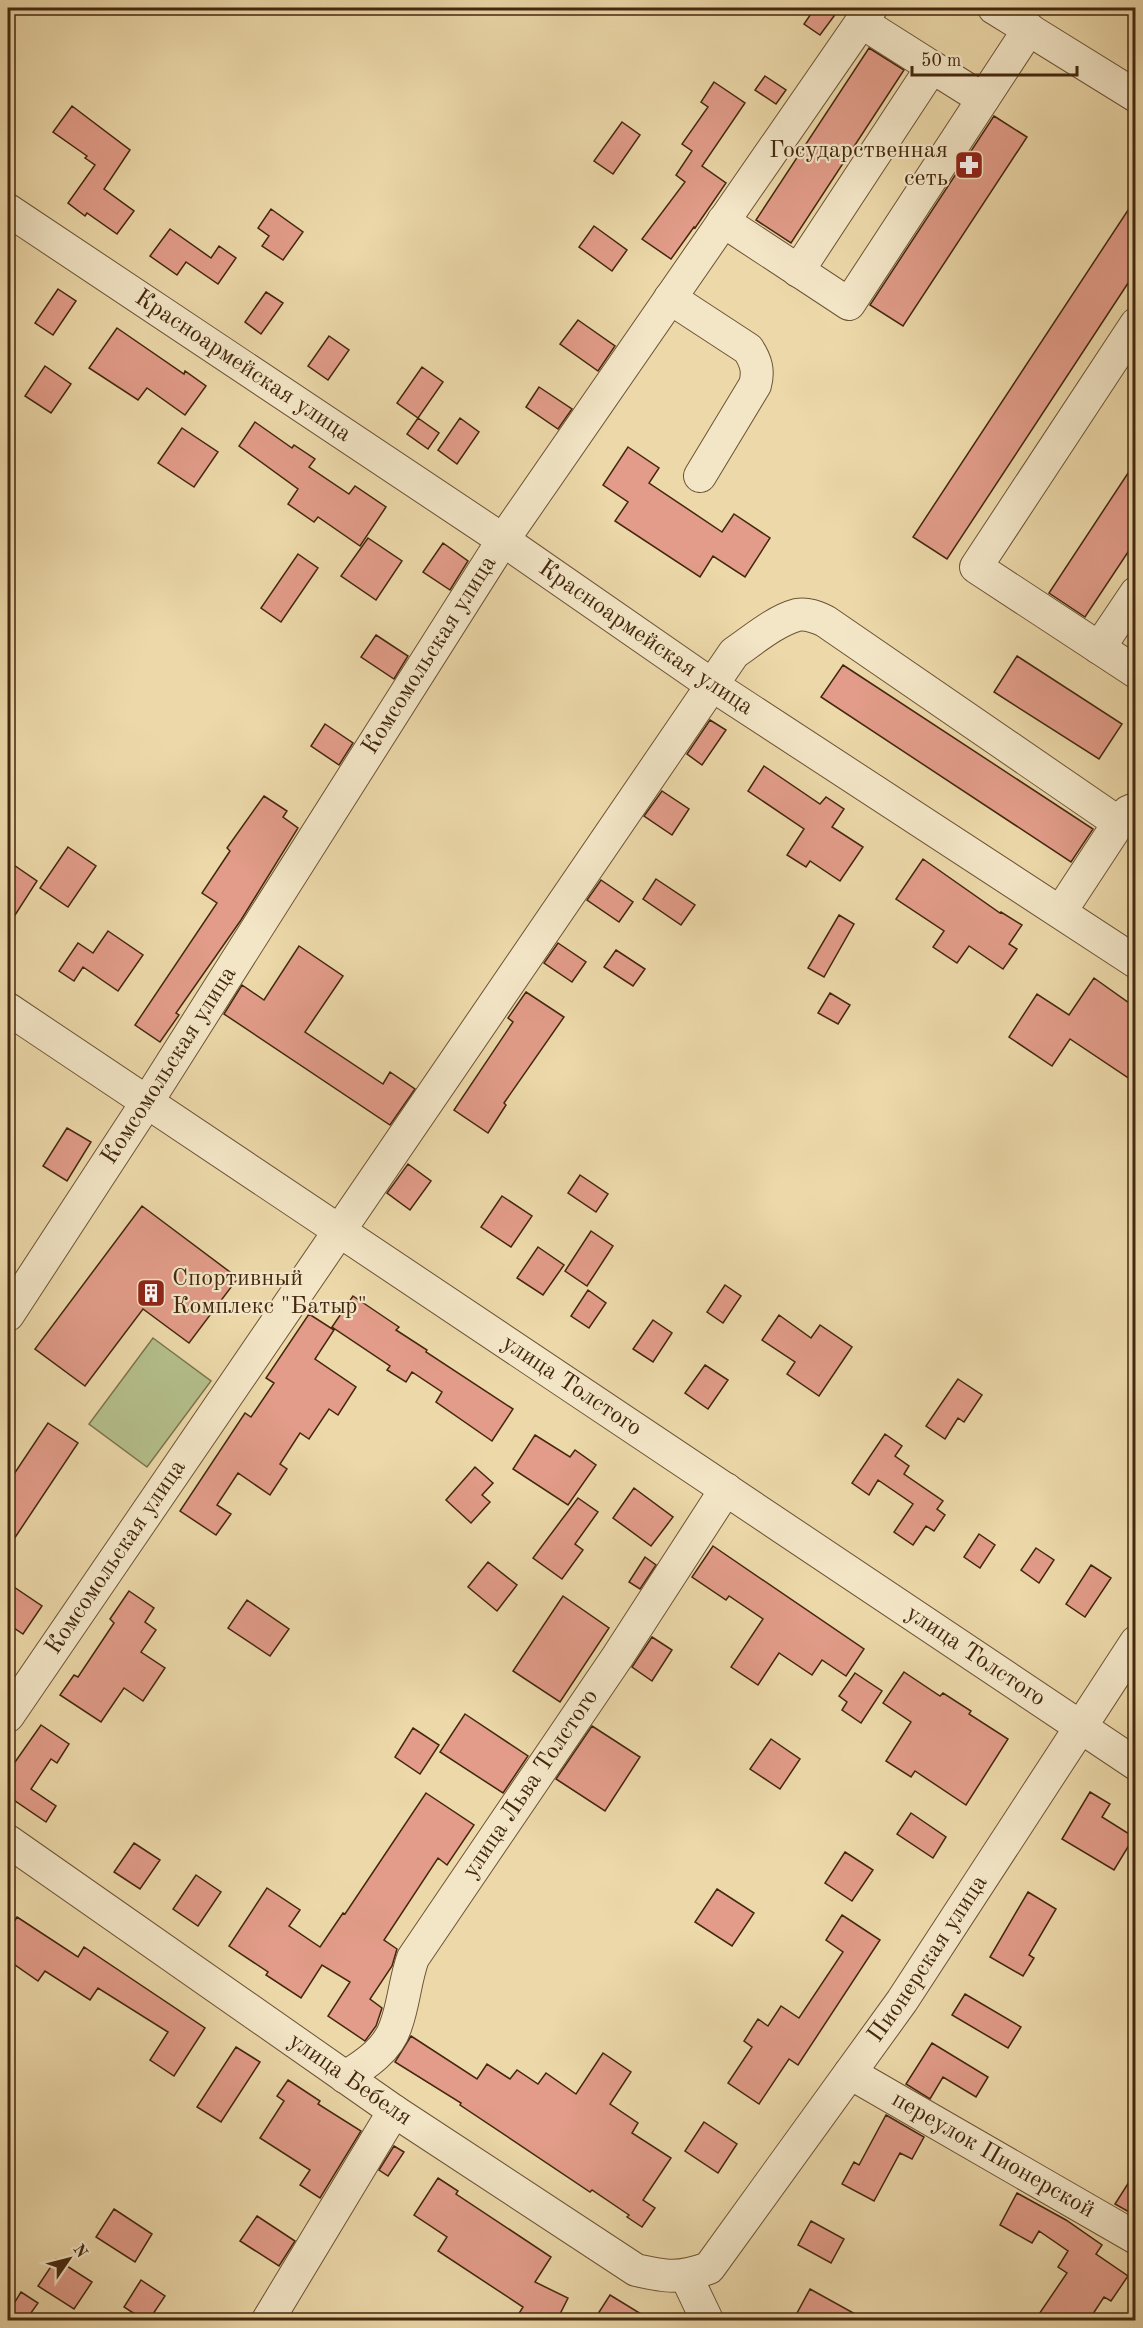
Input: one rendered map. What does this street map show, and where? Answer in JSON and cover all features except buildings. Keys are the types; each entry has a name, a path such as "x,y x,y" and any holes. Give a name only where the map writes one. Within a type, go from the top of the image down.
{"street":[{"path":"994,8 1136,96"},
{"path":"866,15 932,67 983,99"},
{"name":"Комсомольская улица","path":"8,1315 147,1102 503,540 866,15"},
{"path":"723,221 849,304 1029,29"},
{"path":"798,271 932,67"},
{"name":"Красноармейская улица","path":"8,210 503,540 712,685 1136,962"},
{"path":"670,298 748,349 755,359 758,374 755,386 700,476"},
{"path":"1136,324 976,567 1136,672"},
{"path":"1099,648 1136,593"},
{"name":"Комсомольская улица","path":"8,1716 734,653 782,621 798,615 809,615 825,621 1127,816"},
{"path":"1061,911 1127,816"},
{"name":"улица Толстого","path":"8,1009 1136,1764"},
{"name":"улица Льва Толстого","path":"345,2077 367,2064 384,2046 396,2027 413,1958 618,1656 726,1489"},
{"name":"Пионерская улица","path":"697,2272 850,2073 902,2001 1136,1642"},
{"name":"улица Бебеля","path":"8,1841 394,2111 636,2270 665,2277 697,2272"},
{"name":"переулок Пионерской","path":"850,2073 1136,2238"},
{"path":"268,2320 394,2111"},
{"path":"697,2272 707,2320"}],"green space":[{"path":"153,1338 211,1381 147,1467 89,1424"}],"place":[{"name":"Государственная сеть","path":"969,165"},
{"name":"Спортивный Комплекс \"Батыр\"","path":"151,1293"}]}
